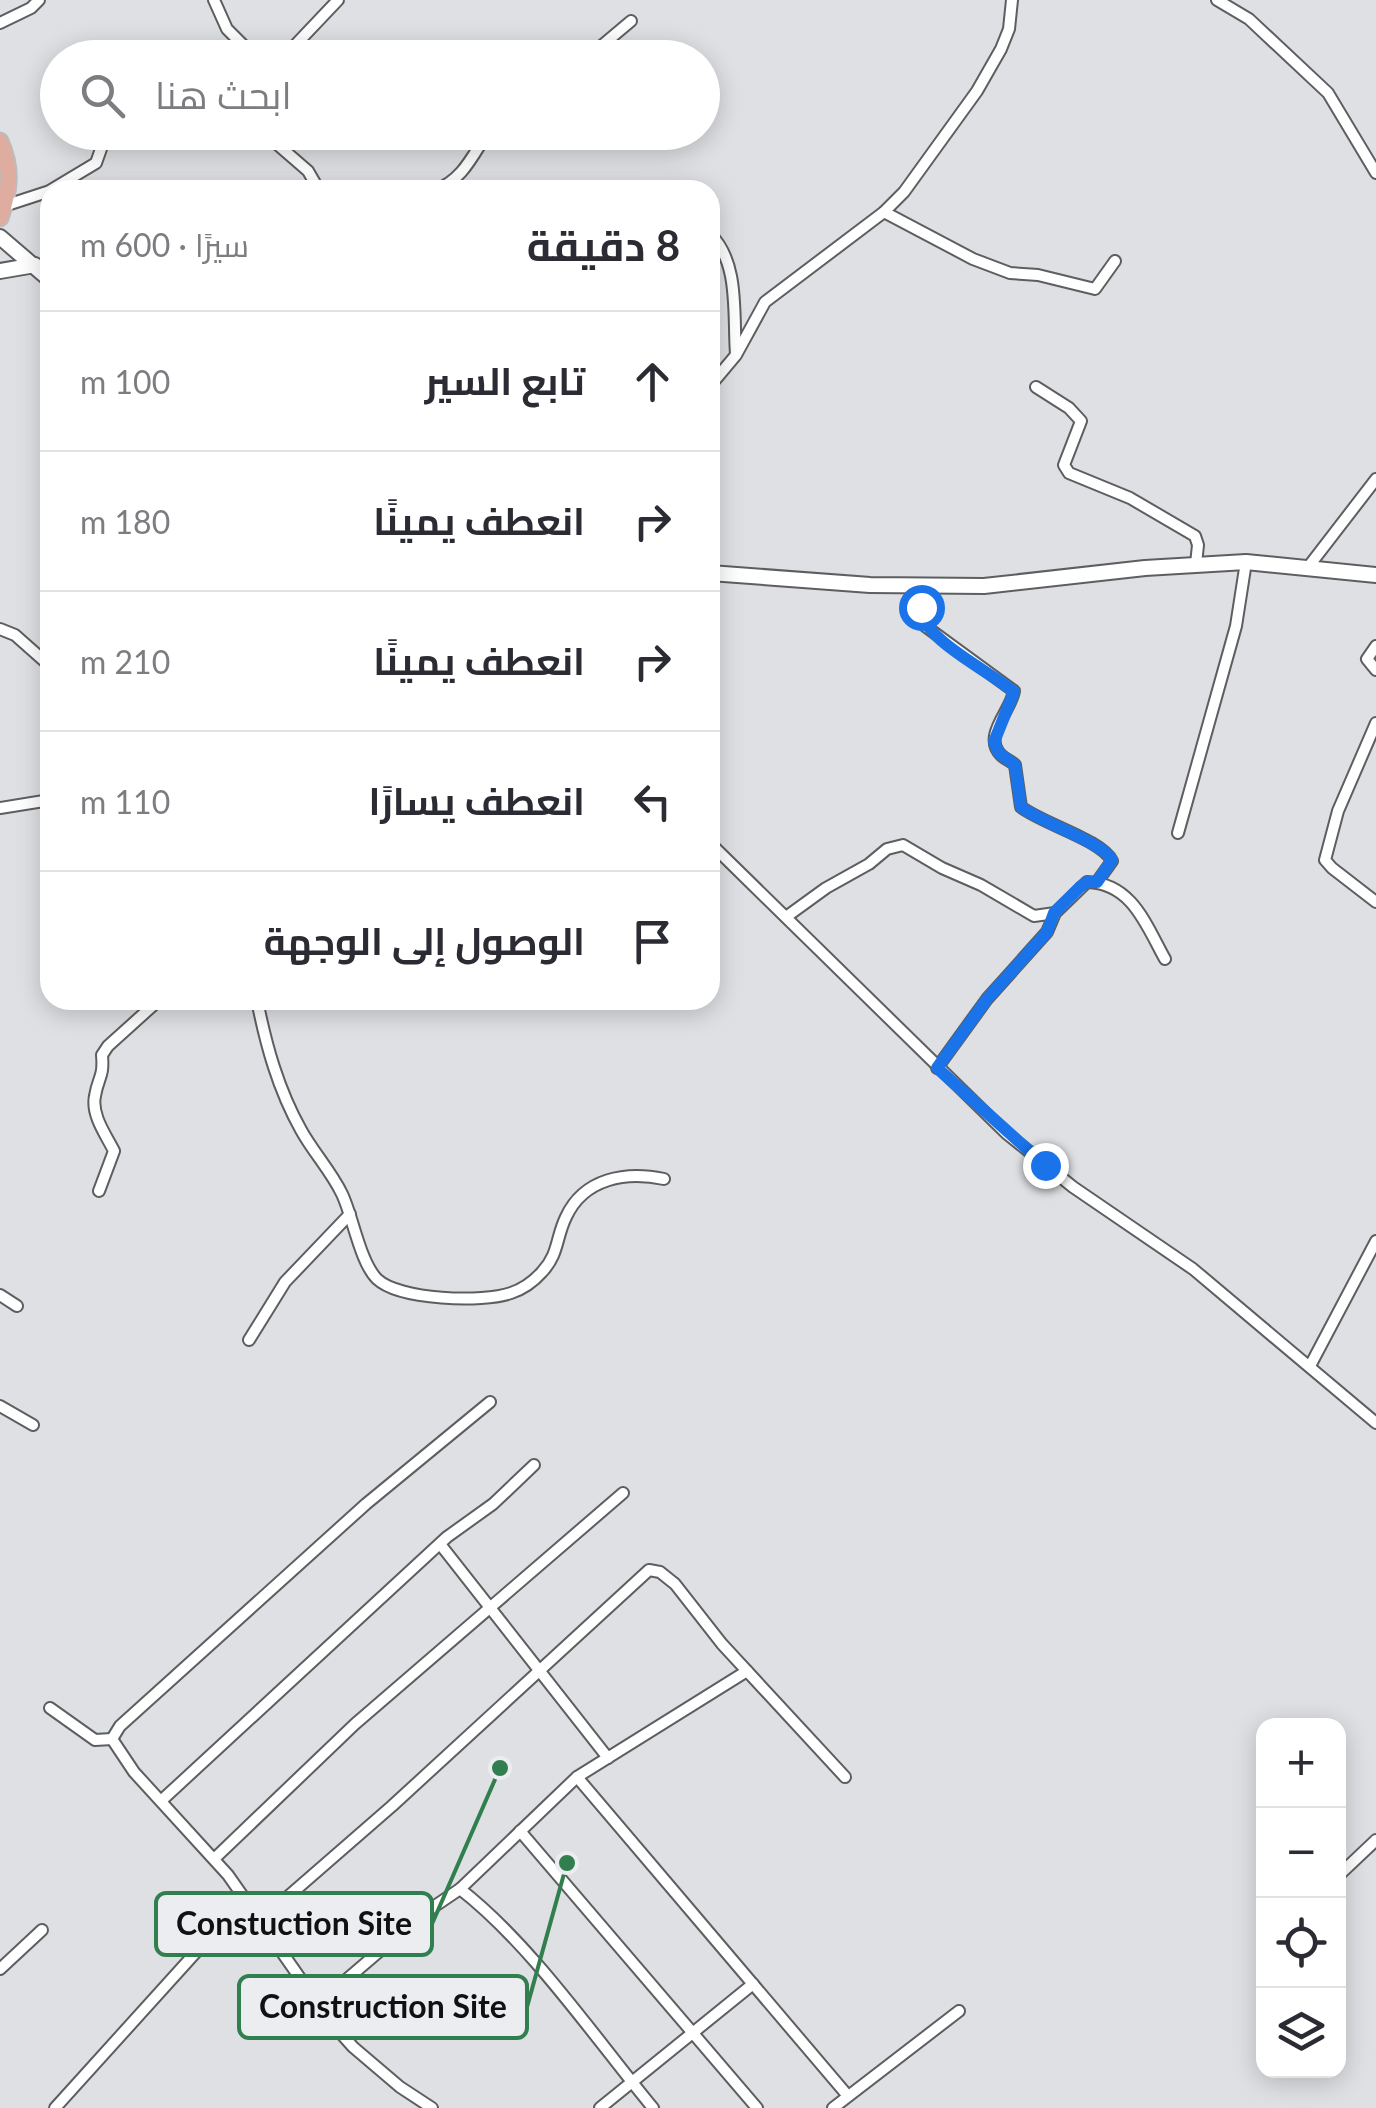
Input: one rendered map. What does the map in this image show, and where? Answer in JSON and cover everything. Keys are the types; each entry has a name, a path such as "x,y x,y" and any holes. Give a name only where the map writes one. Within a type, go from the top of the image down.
{"main road":[{"path":"0,141 10,170 2,212"}],"street":[{"path":"0,23 31,8 38,0"},
{"path":"214,0 227,29 238,40"},
{"path":"720,374 736,356 765,302 884,212 928,163 977,91 1009,29 1012,0"},
{"path":"1217,0 1249,18 1328,93 1376,173"},
{"path":"299,40 334,1"},
{"path":"608,40 631,21"},
{"path":"66,180 96,162 100,150"},
{"path":"284,150 313,180"},
{"path":"454,180 479,150"},
{"path":"2,212 40,195"},
{"path":"884,212 1010,273 1038,275 1095,289 1115,262"},
{"path":"0,237 40,271"},
{"path":"720,244 732,278 736,356"},
{"path":"0,270 34,265"},
{"path":"1036,387 1069,408 1081,421 1064,465 1069,473 1130,498 1194,536 1198,546 1196,564"},
{"path":"1309,566 1376,479"},
{"path":"1178,833 1236,626 1246,562"},
{"path":"720,574 870,585 984,586 1246,562 1376,574"},
{"path":"932,585 921,607 925,626 1014,692 994,742 999,753 1015,765 1021,807 1106,849 1112,860 1097,882"},
{"path":"0,629 40,658"},
{"path":"1376,646 1367,662 1376,670"},
{"path":"1376,723 1338,811 1325,860 1376,902"},
{"path":"0,808 40,802"},
{"path":"786,917 869,864 886,848 903,845 942,868 982,884 1034,916 1054,913"},
{"path":"720,854 937,1068 1045,1165 1193,1268 1376,1422"},
{"path":"937,1068 987,999 1047,932 1054,913 1087,882 1097,882 1125,894 1164,959"},
{"path":"99,1191 114,1151 96,1114 94,1099 104,1071 102,1055 148,1010"},
{"path":"259,1010 267,1050 286,1102 341,1192 371,1270 386,1285 424,1296 503,1295 524,1287 555,1256 566,1216 594,1186 623,1174 664,1180"},
{"path":"249,1340 285,1282 350,1214"},
{"path":"1310,1366 1376,1241"},
{"path":"0,1295 17,1306"},
{"path":"112,1739 120,1726 366,1504 490,1402"},
{"path":"0,1406 33,1425"},
{"path":"162,1800 440,1544 534,1465"},
{"path":"214,1859 355,1724 623,1493"},
{"path":"440,1544 608,1758"},
{"path":"261,1920 392,1806 649,1570 660,1572 675,1584 747,1671 845,1777"},
{"path":"319,2003 423,1914 460,1889 577,1777 747,1671"},
{"path":"50,1708 95,1740 112,1739"},
{"path":"112,1739 134,1772 245,1898 361,2056 432,2108"},
{"path":"577,1777 848,2096"},
{"path":"520,1832 757,2108"},
{"path":"1346,1868 1376,1840"},
{"path":"460,1889 514,1938 653,2108"},
{"path":"55,2108 245,1898"},
{"path":"0,1969 42,1930"},
{"path":"600,2108 752,1984"},
{"path":"832,2108 960,2012"}],"place":[{"name":"Constuction Site","path":"500,1768"},
{"name":"Construction Site","path":"567,1863"}],"route":[{"path":"921,607 925,626 1014,692 994,742 999,753 1015,765 1021,807 1106,849 1112,860 1097,882 1080,887 1054,913 1047,932 987,999 937,1068 1045,1165"}]}
